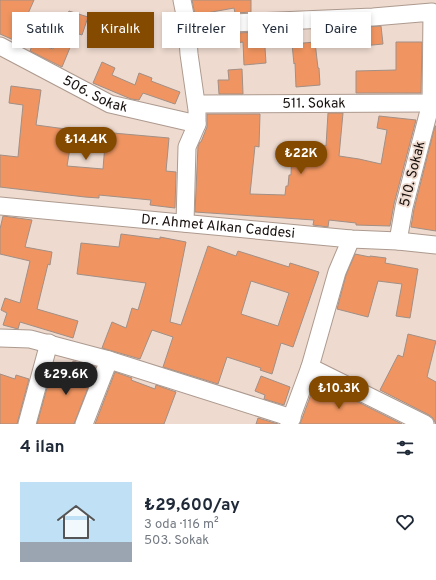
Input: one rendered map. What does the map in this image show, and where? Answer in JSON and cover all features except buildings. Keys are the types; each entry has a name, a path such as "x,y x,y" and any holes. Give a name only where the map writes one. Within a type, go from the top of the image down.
{"street":[{"path":"182,0 184,12"},
{"name":"510. Sokak","path":"240,23 373,17 432,12 431,103 404,206 398,241"},
{"name":"506. Sokak","path":"0,46 110,104 197,124"},
{"path":"185,223 186,147 197,124 197,104 189,48"},
{"name":"511. Sokak","path":"197,104 431,103"},
{"name":"Dr. Ahmet Alkan Caddesi","path":"0,206 350,239 398,241 436,246"},
{"path":"0,338 30,339 110,360 291,421 310,367 337,272 350,239"},
{"path":"27,424 49,343"},
{"path":"84,424 110,360"},
{"path":"310,367 424,424"}]}
